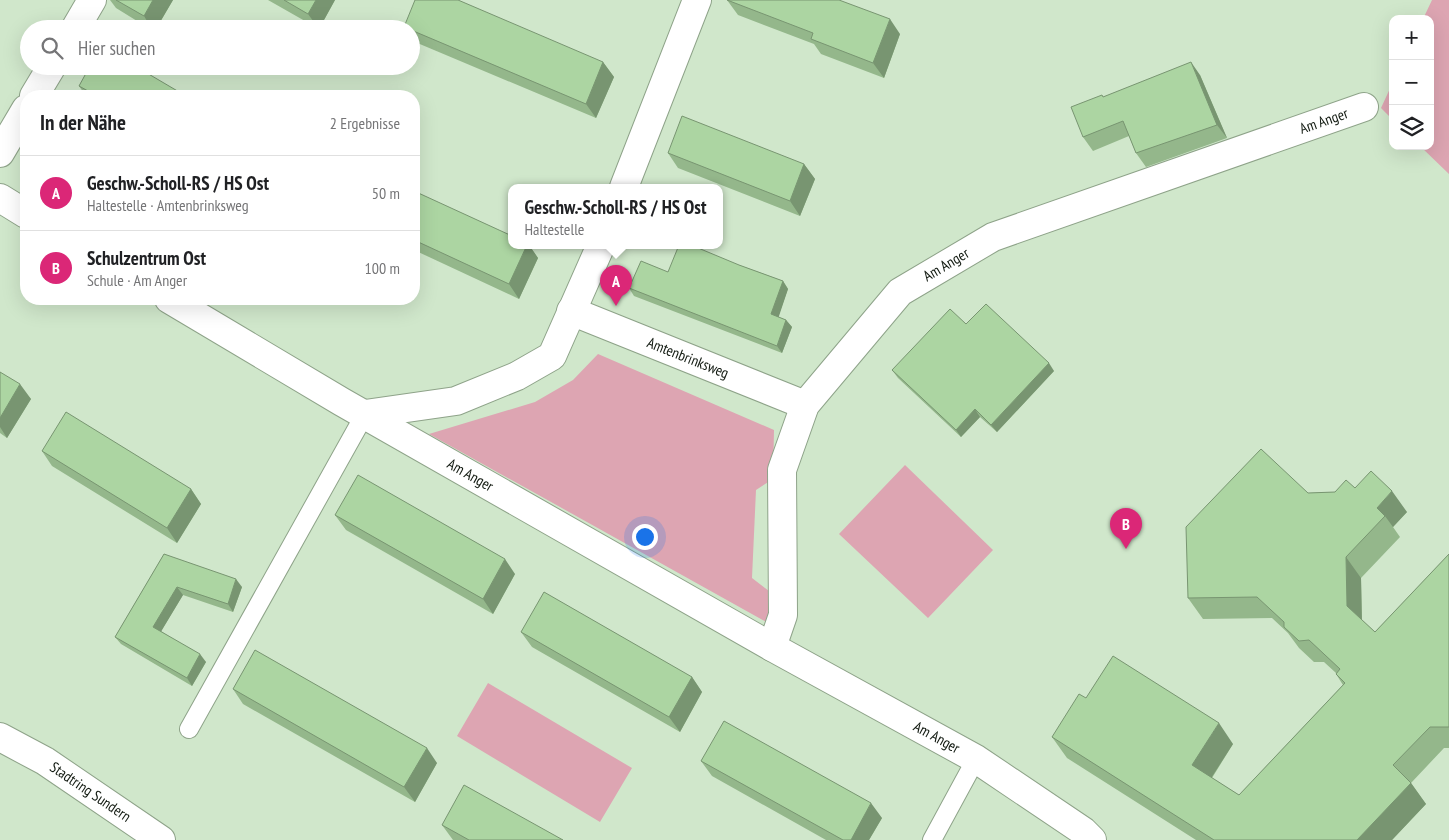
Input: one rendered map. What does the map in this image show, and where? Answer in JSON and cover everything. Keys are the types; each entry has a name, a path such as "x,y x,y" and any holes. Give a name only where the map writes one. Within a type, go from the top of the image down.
{"street":[{"path":"80,20 92,0"},
{"path":"625,184 698,0"},
{"path":"38,90 47,75"},
{"name":"Am Anger","path":"772,647 783,615 782,470 806,405 900,292 993,237 1364,107"},
{"path":"0,153 20,119"},
{"path":"0,198 20,210"},
{"path":"365,414 456,401 517,376 552,356 598,249"},
{"name":"Am Anger","path":"179,305 365,414 772,647 976,759 1083,831 1092,840"},
{"name":"Amtenbrinksweg","path":"571,311 806,405"},
{"name":"Stadtring Sundern","path":"0,721 45,761"},
{"name":"Stadtring Sundern","path":"0,737 45,761 161,840"}],"lane":[{"path":"189,729 365,414"},
{"path":"932,840 976,759"}],"shaded area":[{"path":"1432,0 1449,0 1449,174 1424,150 1434,150 1434,15 1425,15"},
{"path":"1389,91 1389,116 1381,108"},
{"path":"598,354 774,430 773,479 756,490 752,578 769,591 770,624 429,434 535,402 573,380"},
{"path":"905,465 993,550 928,618 839,534"},
{"path":"488,683 632,768 600,822 457,736"}],"building":[{"path":"116,0 153,0 144,16"},
{"path":"284,0 316,0 308,14"},
{"path":"415,0 458,0 603,62 586,104 420,34 420,20 407,20"},
{"path":"727,0 839,0 890,19 873,63 811,39 813,33"},
{"path":"1191,62 1217,125 1136,153 1123,121 1083,137 1071,107 1102,95 1103,97"},
{"path":"85,75 150,75 176,90 86,90 79,86"},
{"path":"682,116 804,164 790,201 668,153"},
{"path":"420,194 508,234 508,249 525,249 509,284 420,243"},
{"path":"677,249 701,249 783,281 771,314 786,320 777,346 629,288 641,261 668,272"},
{"path":"986,304 1049,363 991,425 975,409 956,430 892,370 950,309 966,324"},
{"path":"0,372 20,384 0,418"},
{"path":"66,412 191,489 167,528 42,451"},
{"path":"1261,449 1308,493 1335,492 1346,480 1355,488 1371,471 1392,491 1377,508 1385,516 1346,557 1347,606 1375,632 1449,554 1449,727 1430,727 1393,765 1411,783 1357,840 1214,840 1052,737 1079,694 1086,698 1113,656 1219,723 1192,765 1239,795 1345,683 1336,674 1340,669 1309,640 1299,641 1284,627 1284,622 1257,597 1188,598 1186,527"},
{"path":"358,475 505,559 483,599 335,515"},
{"path":"164,554 236,579 228,604 177,587 153,627 200,654 187,678 115,637"},
{"path":"544,592 692,677 669,717 521,632"},
{"path":"255,650 427,748 404,787 233,689"},
{"path":"724,721 871,803 851,840 843,840 701,761"},
{"path":"464,785 563,840 469,840 442,825"}],"place":[{"name":"Geschw.-Scholl-RS / HS Ost","path":"616,306"},
{"name":"Schulzentrum Ost","path":"1126,549"}]}
